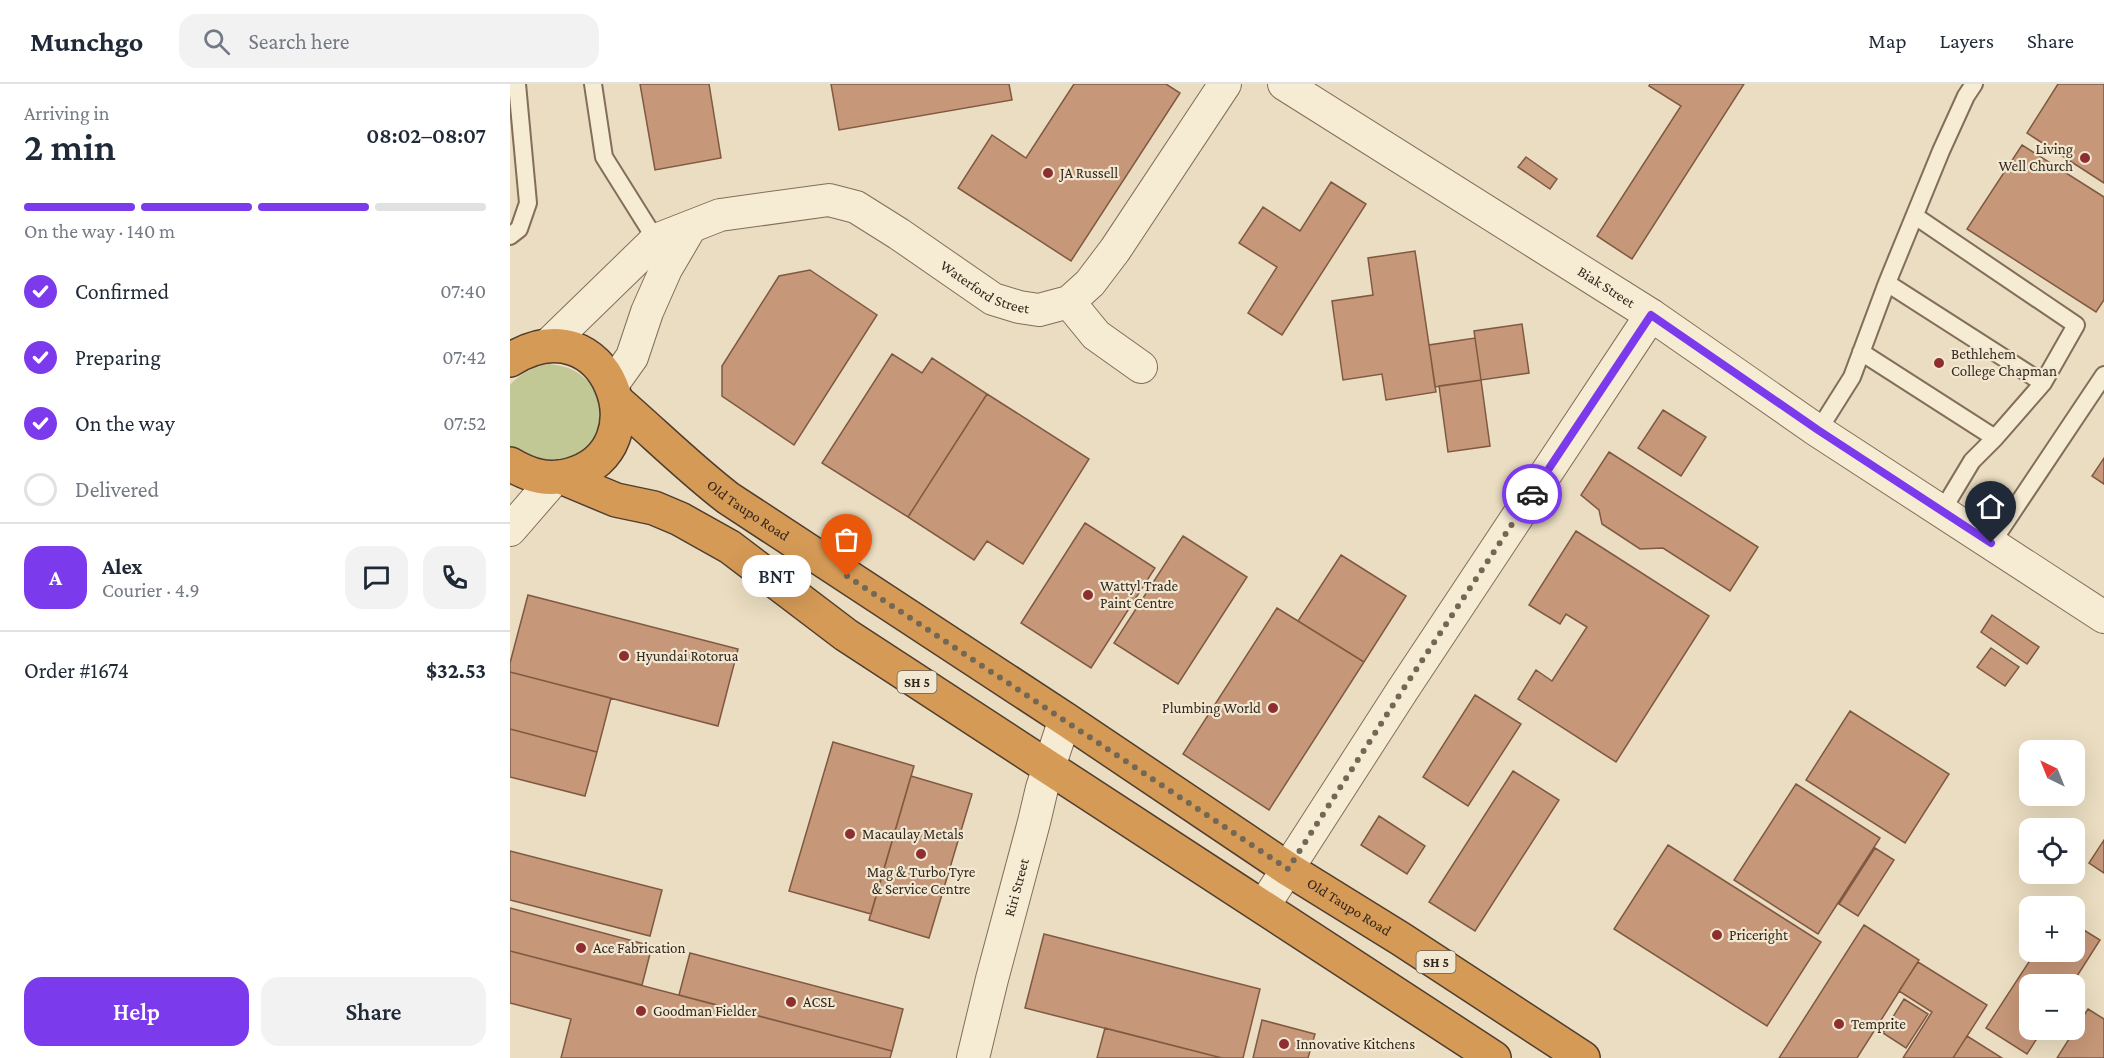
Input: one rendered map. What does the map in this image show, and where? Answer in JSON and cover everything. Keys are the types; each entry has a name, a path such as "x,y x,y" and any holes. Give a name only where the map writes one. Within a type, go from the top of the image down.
{"highway":[{"name":"SH 5","path":"526,348 564,346 579,351 604,371 615,393"},
{"path":"558,478 578,472 593,463 605,451 614,435 617,418 615,393"},
{"name":"Old Taupo Road","path":"615,393 695,472 728,498 1065,719 1288,869 1401,939 1582,1058"},
{"name":"SH 5","path":"510,464 538,477 558,478 616,500 654,508 704,531 730,547 846,635 1494,1058"}],"street":[{"name":"Waterford Street","path":"526,348 656,240 720,215 829,200 856,207 993,299 1039,310 1069,302 1090,283 1115,250 1225,84"},
{"name":"Biak Street","path":"1284,84 1651,315 1818,430 2104,617"},
{"path":"615,393 632,357 647,312 666,269 690,228"},
{"path":"1069,302 1096,335 1141,367"},
{"path":"1263,907 1408,681 1651,315"},
{"path":"510,530 558,478"},
{"name":"Riri Street","path":"973,1058 1048,769 1065,719"}],"lane":[{"path":"510,236 519,229 528,203 517,84"},
{"path":"593,84 604,157 656,240"},
{"path":"1818,430 1852,377 1887,283 1941,151 1966,96 1974,84"},
{"path":"1915,216 2076,325 2043,383 1972,461 1942,512"},
{"path":"1887,283 2043,383"},
{"path":"1861,352 1995,438"},
{"path":"1991,543 2104,375"}],"green space":[{"path":"548,364 571,369 588,381 599,402 600,426 590,447 581,456 548,464 520,454 510,446 510,385 527,372"}],"building":[{"path":"640,84 709,84 721,158 655,170"},
{"path":"831,84 1009,84 1012,100 839,130"},
{"name":"JA Russell","path":"1074,84 1166,84 1180,93 1071,261 958,188 992,135 1026,158"},
{"path":"1650,84 1744,84 1632,259 1597,236 1681,106 1649,86"},
{"name":"Living Well Church","path":"2058,84 2104,84 2104,183 2027,133"},
{"path":"2022,145 2104,197 2104,300 2096,312 1967,229"},
{"path":"1526,157 1557,179 1550,189 1518,167"},
{"path":"1331,182 1366,204 1282,335 1248,313 1277,267 1239,243 1263,207 1300,231"},
{"path":"1415,251 1436,392 1386,400 1382,374 1343,380 1332,301 1373,295 1368,258"},
{"path":"810,270 877,315 794,445 722,396 722,366 779,276"},
{"path":"1522,324 1529,373 1481,380 1474,331"},
{"path":"1475,338 1481,380 1435,387 1429,345"},
{"path":"892,354 922,373 932,358 987,394 908,517 822,463"},
{"path":"1481,380 1490,446 1448,452 1439,386"},
{"path":"987,394 1089,459 1023,564 987,541 974,560 908,517"},
{"path":"1663,410 1706,437 1681,476 1638,448"},
{"path":"1609,452 1758,547 1730,591 1663,548 1640,549 1602,524 1599,510 1581,495"},
{"path":"2104,458 2104,484 2092,476"},
{"name":"Wattyl Trade Paint Centre","path":"1085,523 1155,568 1091,668 1021,623"},
{"path":"1576,531 1709,616 1616,762 1518,699 1536,670 1552,681 1587,627 1566,614 1560,624 1529,605"},
{"path":"1183,536 1247,577 1178,684 1114,643"},
{"path":"1341,555 1406,596 1364,662 1298,621"},
{"name":"Hyundai Rotorua","path":"528,595 738,649 718,726 510,672 510,663"},
{"name":"Plumbing World","path":"1277,608 1364,662 1269,810 1183,754"},
{"path":"1992,615 2039,647 2027,664 1981,632"},
{"path":"1991,648 2019,667 2005,686 1977,667"},
{"path":"510,672 611,698 597,752 510,729"},
{"path":"1475,695 1521,724 1468,806 1423,777"},
{"path":"1850,711 1949,774 1905,843 1806,780"},
{"path":"510,729 597,752 585,796 510,777"},
{"name":"Macaulay Metals","path":"833,742 914,766 871,914 789,891"},
{"path":"1513,771 1559,800 1475,931 1429,902"},
{"name":"Mag & Turbo Tyre & Service Centre","path":"911,776 972,794 929,938 869,920"},
{"path":"1796,784 1880,838 1818,934 1734,880"},
{"path":"1379,816 1425,846 1407,874 1361,845"},
{"path":"2104,840 2104,873 2089,863"},
{"name":"Priceright","path":"1668,845 1821,942 1767,1026 1614,929"},
{"path":"1875,848 1894,860 1858,916 1839,904"},
{"path":"510,851 662,890 650,936 510,900"},
{"name":"Ace Fabrication","path":"510,908 652,946 642,985 510,951"},
{"name":"Temprite","path":"1864,925 1919,960 1857,1058 1779,1058"},
{"path":"2085,931 2100,940 2078,974 2021,974 2029,962 2085,962"},
{"path":"1044,934 1260,989 1243,1058 1222,1058 1025,1008"},
{"name":"Goodman Fielder","path":"510,951 892,1051 890,1058 561,1058 571,1019 510,1003"},
{"name":"ACSL","path":"690,953 903,1009 892,1051 679,995"},
{"path":"1918,962 1987,1005 1953,1058 1903,1058 1932,1012 1899,991"},
{"path":"2019,977 2019,1040 2036,1040 2027,1054 1986,1028"},
{"path":"1904,999 1928,1014 1906,1048 1883,1033"},
{"path":"2088,1009 2104,1019 2104,1058 2057,1058 2068,1040 2085,1040 2085,1014"},
{"name":"Innovative Kitchens","path":"1262,1020 1315,1034 1308,1058 1253,1058"},
{"path":"1105,1028 1222,1058 1097,1058"},
{"path":"1967,1036 2002,1058 1953,1058"}],"way so far":[{"path":"847,576 1288,869 1532,494"}],"place":[{"name":"Living Well Church","path":"2085,158"},
{"name":"JA Russell","path":"1048,173"},
{"name":"Bethlehem College Chapman","path":"1939,363"},
{"name":"BNT","path":"847,576"},
{"name":"Wattyl Trade Paint Centre","path":"1088,595"},
{"name":"Hyundai Rotorua","path":"624,656"},
{"name":"Plumbing World","path":"1273,708"},
{"name":"Macaulay Metals","path":"850,834"},
{"name":"Mag & Turbo Tyre & Service Centre","path":"921,854"},
{"name":"Priceright","path":"1717,935"},
{"name":"Ace Fabrication","path":"581,948"},
{"name":"ACSL","path":"791,1002"},
{"name":"Goodman Fielder","path":"641,1011"},
{"name":"Temprite","path":"1839,1024"},
{"name":"Innovative Kitchens","path":"1284,1044"}],"route":[{"path":"1532,494 1651,315 1818,430 1991,543"}]}
